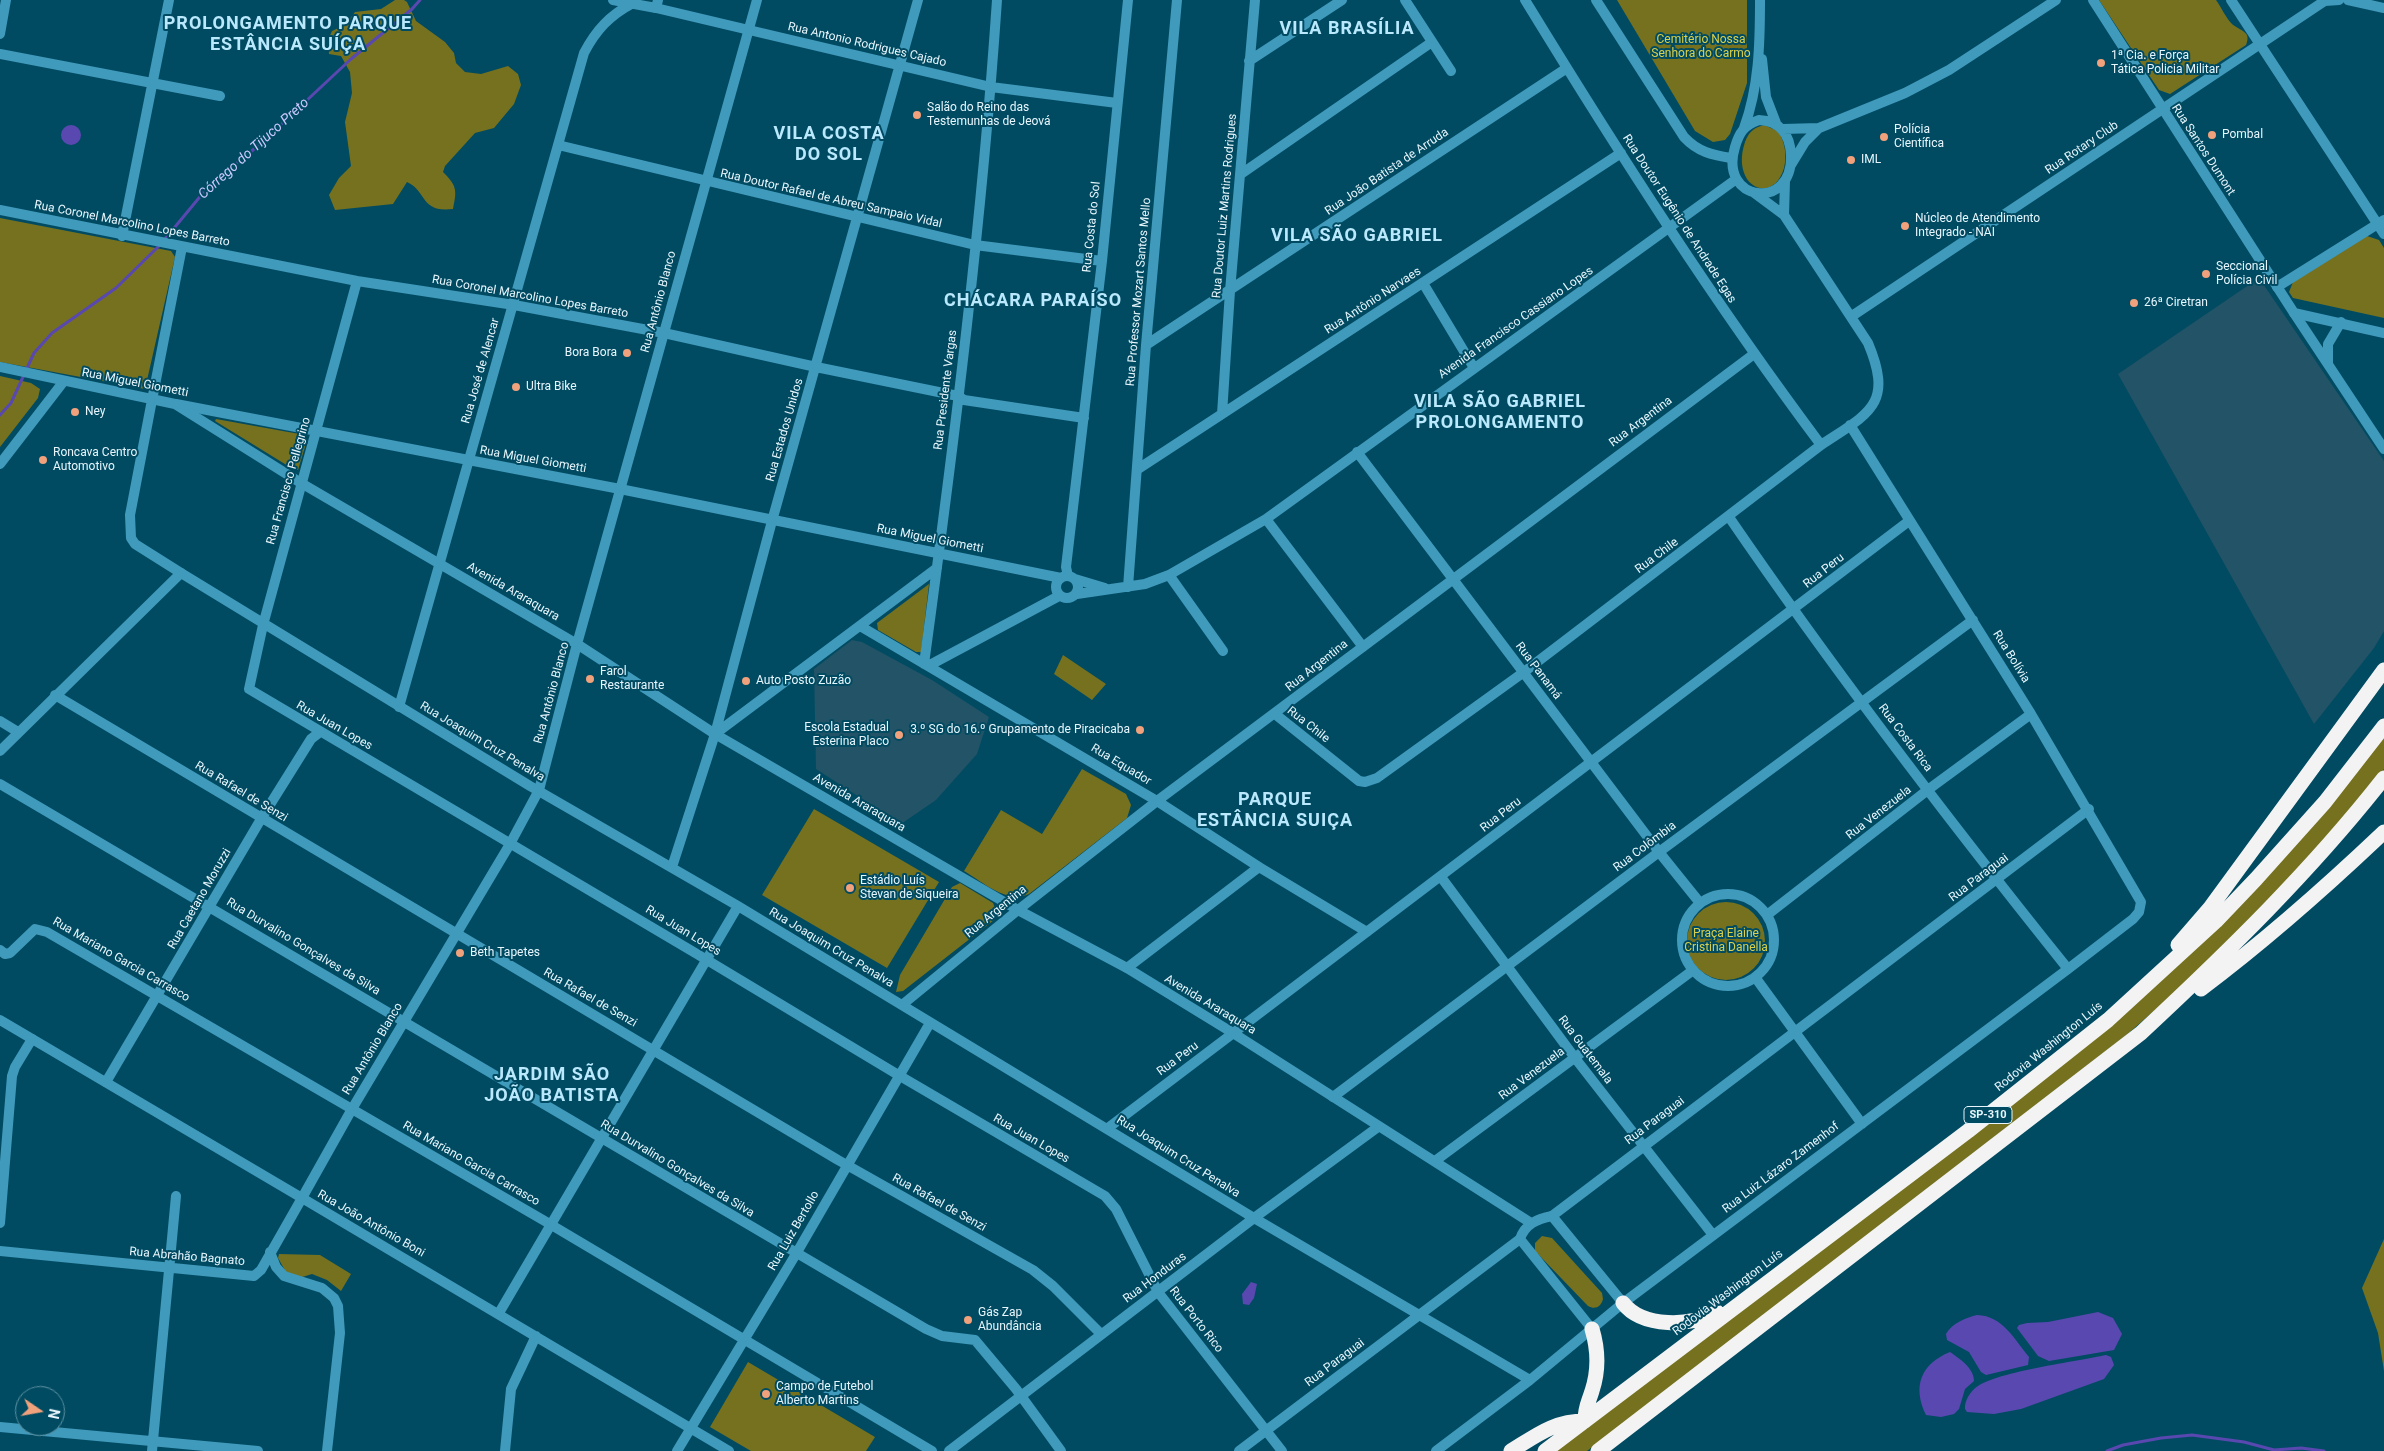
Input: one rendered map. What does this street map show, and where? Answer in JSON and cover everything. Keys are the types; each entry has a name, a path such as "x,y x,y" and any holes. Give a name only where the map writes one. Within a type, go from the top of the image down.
{"highway":[{"path":"2108,1020 2210,908 2384,670"},
{"name":"Rodovia Washington Luís","path":"1545,1451 1968,1131 2108,1020 2216,921 2250,886 2319,808 2384,726"},
{"name":"SP-310","path":"1598,1451 2141,1033 2220,960 2296,883 2327,849 2384,778"},
{"path":"2141,1033 2231,966 2348,866 2384,832"},
{"path":"1623,1303 1630,1312 1643,1318 1658,1321 1695,1321 1711,1316 1760,1287"},
{"path":"1511,1451 1553,1426 1567,1421 1585,1421 1585,1406 1592,1392 1596,1370 1596,1343 1592,1328"},
{"path":"1604,1451 1644,1417"}],"street":[{"path":"0,34 6,0"},
{"path":"127,237 169,0"},
{"name":"Rua Antonio Rodrigues Cajado","path":"613,0 657,4 749,30 991,87 1117,103"},
{"name":"Rua Antônio Blanco","path":"270,1252 352,1109 510,844 539,790 577,644 757,0"},
{"name":"Rua Estados Unidos","path":"672,867 715,734 772,521 918,0"},
{"name":"Rua Presidente Vargas","path":"926,665 975,245 991,87 997,0"},
{"name":"Rua Costa do Sol","path":"1068,578 1066,567 1102,260 1128,0"},
{"name":"Rua Professor Mozart Santos Mello","path":"1128,586 1146,345 1177,0"},
{"name":"Rua Doutor Luiz Martins Rodrigues","path":"1222,414 1230,291 1255,0"},
{"path":"1249,62 1342,0"},
{"path":"1405,0 1451,72"},
{"name":"Rua Doutor Eugênio de Andrade Egas","path":"1525,0 1669,230 1754,354 1821,445"},
{"path":"1596,0 1684,137 1693,147 1704,153 1731,158"},
{"path":"1760,0 1760,49 1766,97 1779,126 1788,137 1791,165"},
{"path":"1784,215 1783,196 1791,165 1805,142 1819,128 1905,93 1949,70 2056,0"},
{"name":"Rua Santos Dumont","path":"2092,0 2384,449"},
{"path":"2231,0 2381,222 2384,234"},
{"path":"2325,0 2338,0"},
{"name":"Rua Rotary Club","path":"1852,316 2325,0"},
{"path":"2351,0 2384,8"},
{"name":"Rua José de Alencar","path":"399,707 584,53 591,40 611,17 633,3"},
{"path":"1241,174 1432,42"},
{"path":"1760,49 1751,109 1731,158 1735,180 1784,215"},
{"path":"0,54 220,96"},
{"name":"Rua João Batista de Arruda","path":"1146,345 1567,68"},
{"path":"1744,128 1759,120 1779,126 1819,128"},
{"name":"Rua Doutor Rafael de Abreu Sampaio Vidal","path":"558,145 705,182 975,245 1102,260"},
{"name":"Rua Antônio Narvaes","path":"1138,469 1621,153"},
{"name":"Avenida Francisco Cassiano Lopes","path":"1128,586 1145,584 1169,575 1266,519 1669,230 1735,180"},
{"path":"1752,192 1767,194 1781,186 1786,180"},
{"name":"Rua Coronel Marcolino Lopes Barreto","path":"0,210 127,237 357,281 514,305 664,333 958,396 964,400 1084,418"},
{"name":"Rua Chile","path":"1275,714 1359,781 1366,782 1377,778 1524,672 1821,445 1867,414 1878,393 1879,379 1877,365 1868,343 1784,215"},
{"path":"2277,287 2381,222"},
{"path":"152,400 180,246"},
{"name":"Rua Francisco Pellegrino","path":"249,689 263,625 357,281"},
{"path":"1423,283 1474,368"},
{"path":"2294,313 2342,322 2384,333"},
{"path":"2328,365 2328,344 2342,322"},
{"name":"Rua Argentina","path":"902,1005 1018,910 1157,801 1754,354"},
{"name":"Rua Miguel Giometti","path":"5,368 152,400 317,430 1068,578 1109,589"},
{"path":"0,464 64,381"},
{"name":"Rua Joaquim Cruz Penalva","path":"152,400 130,529 130,538 135,544 263,625 399,707 738,906 1254,1218 1530,1380"},
{"name":"Avenida Araraquara","path":"175,404 302,483 577,644 715,734 1018,910 1127,968 1233,1033 1531,1223"},
{"name":"Rua Bolívia","path":"1850,425 2089,809 2138,896 2141,906"},
{"name":"Rua Panamá","path":"1357,452 1590,762 1700,903"},
{"name":"Rua Costa Rica","path":"1729,517 1793,611 1997,880 2068,969"},
{"path":"1266,519 1363,646"},
{"name":"Rua Peru","path":"1108,1128 1590,762 1793,611 1909,521"},
{"path":"715,734 937,568"},
{"path":"0,751 181,573"},
{"path":"1169,575 1223,651"},
{"path":"1068,578 1079,586 1077,594 1066,599 1059,596 1056,585 1068,578"},
{"name":"Rua Miguel Giometti","path":"1077,594 1128,586"},
{"path":"926,665 1059,596"},
{"name":"Rua Colômbia","path":"1333,1097 1659,852 1973,620"},
{"name":"Rua Equador","path":"860,626 1157,801 1258,867 1367,932"},
{"name":"Rua Juan Lopes","path":"249,689 900,1076 1106,1196"},
{"name":"Rua Rafael de Senzi","path":"55,695 847,1166 1033,1270 1053,1286 1101,1334"},
{"name":"Rua Venezuela","path":"1767,915 2031,714"},
{"path":"0,721 18,732"},
{"name":"Rua Caetano Moruzzi","path":"106,1082 261,819 311,739 320,732"},
{"name":"Rua Durvalino Gonçalves da Silva","path":"0,784 796,1254 934,1333 975,1340 1061,1451"},
{"name":"Rua Paraguai","path":"1240,1451 1520,1239 1523,1230 1531,1223 1552,1216 1643,1145 1795,1033 2089,809"},
{"path":"1127,968 1258,867"},
{"name":"Rua Guatemala","path":"1441,877 1575,1058 1713,1235"},
{"path":"1728,894 1742,896 1755,903 1767,915 1774,940 1771,955 1765,967 1754,978 1742,984 1727,986 1713,984 1692,971 1684,954 1682,940 1684,926 1690,913 1700,903 1713,896 1728,894"},
{"path":"499,1313 738,906"},
{"name":"Rua Luiz Lázaro Zamenhof","path":"1436,1451 1530,1380 1623,1303 2133,919 2141,906"},
{"name":"Rua Mariano Garcia Carrasco","path":"0,950 5,954 10,953 35,929 42,929 551,1224 744,1341 932,1451"},
{"name":"Rua Venezuela","path":"1435,1161 1692,971"},
{"path":"1754,978 1862,1124"},
{"name":"Rua João Antônio Boni","path":"0,1020 499,1313 729,1451"},
{"name":"Rua Luiz Bertollo","path":"677,1451 796,1254 930,1023"},
{"path":"0,1223 12,1076 15,1067 32,1039"},
{"name":"Rua Honduras","path":"949,1451 1254,1218 1378,1127"},
{"path":"152,1446 176,1196"},
{"name":"Rua Porto Rico","path":"1106,1196 1116,1209 1158,1292 1282,1451"},
{"path":"1552,1216 1623,1303"},
{"path":"1520,1239 1592,1328"},
{"name":"Rua Abrahão Bagnato","path":"0,1251 254,1276 261,1270 270,1252"},
{"path":"270,1252 276,1267 284,1276 322,1288 334,1298 338,1306 340,1333 327,1451"},
{"path":"505,1451 511,1389 536,1336"},
{"path":"0,1427 152,1446 258,1451"}],"shaded area":[{"path":"71,125 78,128 81,135 78,142 71,145 64,142 61,135 64,128"},
{"path":"2259,278 2384,461 2384,631 2374,648 2314,724 2118,374"},
{"name":"Escola Estadual Esterina Placo","path":"852,640 862,642 932,680 989,717 977,754 936,800 901,824 816,769 814,669"},
{"path":"1251,1282 1257,1284 1254,1298 1249,1305 1243,1304 1242,1294"},
{"path":"2098,1312 2113,1318 2122,1334 2114,1350 2049,1361 2038,1356 2017,1328 2019,1325 2027,1323 2048,1322"},
{"path":"1977,1315 1994,1319 2001,1324 2029,1357 2028,1365 1986,1375 1981,1372 1969,1352 1947,1340 1946,1334 1948,1330 1955,1324"},
{"path":"1950,1352 1969,1368 1974,1381 1965,1389 1959,1409 1954,1414 1941,1417 1926,1415 1920,1395 1922,1377 1932,1363"},
{"path":"2106,1355 2111,1357 2114,1365 2104,1379 2021,1409 1994,1414 1967,1412 1965,1409 1967,1399 1975,1388 1988,1381 2020,1372"}],"green space":[{"path":"395,0 407,2 416,21 445,42 454,53 456,63 465,72 481,74 508,66 518,74 521,85 514,104 494,128 475,133 445,166 443,172 455,189 453,209 435,208 429,205 418,191 407,182 393,204 335,210 329,195 339,178 351,166 345,122 352,93 350,72 341,56 329,54 328,40 332,31 345,25 355,12 381,9"},
{"name":"Cemitério Nossa Senhora do Carmo","path":"1617,0 1747,0 1747,83 1730,134 1725,140 1713,142 1695,131"},
{"path":"2099,0 2216,0 2230,22 2246,34 2246,45 2170,94 2159,90"},
{"path":"1764,125 1778,131 1784,144 1785,158 1784,168 1779,180 1771,186 1763,188 1755,186 1748,180 1743,170 1742,158 1748,136 1754,129"},
{"path":"0,218 171,251 175,257 145,389 0,362"},
{"path":"2367,236 2379,240 2384,248 2384,318 2293,298 2289,292 2293,282"},
{"path":"0,376 31,383 40,389 38,398 0,447"},
{"path":"216,419 305,435 307,440 298,470 293,469 215,421"},
{"path":"929,584 921,652 916,652 878,630 877,623"},
{"path":"1063,655 1106,684 1092,700 1054,674"},
{"path":"2384,737 2384,769 2347,815 2261,911 2171,996 2124,1037 1587,1451 1555,1451 2109,1023"},
{"path":"1082,769 1126,794 1131,805 1127,818 1029,894 1012,896 1003,894 964,871 1001,810 1042,834"},
{"name":"Estádio Luís Stevan de Siqueira","path":"814,809 939,882 887,968 762,895"},
{"path":"960,883 993,903 996,910 994,920 903,991 896,992 900,975 952,887"},
{"name":"Praça Elaine Cristina Danella","path":"1726,902 1741,905 1754,913 1762,926 1765,941 1762,956 1754,969 1741,977 1726,980 1711,977 1698,969 1690,956 1687,941 1690,926 1698,913 1711,905"},
{"path":"1542,1236 1552,1238 1602,1293 1603,1299 1599,1306 1593,1308 1588,1306 1535,1251 1535,1243"},
{"path":"2384,1239 2384,1371 2378,1333 2362,1288"},
{"path":"279,1254 320,1255 351,1274 341,1291 327,1280 312,1274 299,1278 286,1272 278,1258"},
{"name":"Campo de Futebol Alberto Martins","path":"748,1362 875,1437 866,1451 751,1451 710,1427"}],"waterway":[{"name":"Córrego do Tijuco Preto","path":"165,239 208,187 259,145 351,59 412,9 420,0"},
{"name":"Córrego do Tijuco Preto","path":"0,415 11,403 34,353 52,333 116,288 161,244"},
{"path":"2107,1451 2123,1445 2192,1435 2244,1442 2274,1450 2301,1448 2324,1451"}],"place":[{"name":"1ª Cia. e Força Tática Policia Militar","path":"2101,63"},
{"name":"Salão do Reino das Testemunhas de Jeová","path":"917,115"},
{"name":"Pombal","path":"2212,135"},
{"name":"Polícia Científica","path":"1884,137"},
{"name":"IML","path":"1851,160"},
{"name":"Núcleo de Atendimento Integrado - NAI","path":"1905,226"},
{"name":"Seccional Polícia Civil","path":"2206,274"},
{"name":"26ª Ciretran","path":"2134,303"},
{"name":"Bora Bora","path":"627,353"},
{"name":"Ultra Bike","path":"516,387"},
{"name":"Ney","path":"75,412"},
{"name":"Roncava Centro Automotivo","path":"43,460"},
{"name":"Farol Restaurante","path":"590,679"},
{"name":"Auto Posto Zuzão","path":"746,681"},
{"name":"3.º SG do 16.º Grupamento de Piracicaba","path":"1140,730"},
{"name":"Escola Estadual Esterina Placo","path":"899,735"},
{"name":"Estádio Luís Stevan de Siqueira","path":"850,888"},
{"name":"Beth Tapetes","path":"460,953"},
{"name":"Gás Zap Abundância","path":"968,1320"},
{"name":"Campo de Futebol Alberto Martins","path":"766,1394"}],"district":[{"name":"VILA BRASÍLIA","path":"1347,29"},
{"name":"PROLONGAMENTO PARQUE ESTÂNCIA SUÍÇA","path":"288,34"},
{"name":"VILA COSTA DO SOL","path":"829,144"},
{"name":"VILA SÃO GABRIEL","path":"1357,236"},
{"name":"CHÁCARA PARAÍSO","path":"1033,301"},
{"name":"VILA SÃO GABRIEL PROLONGAMENTO","path":"1500,412"},
{"name":"PARQUE ESTÂNCIA SUIÇA","path":"1275,810"},
{"name":"JARDIM SÃO JOÃO BATISTA","path":"552,1085"}]}
